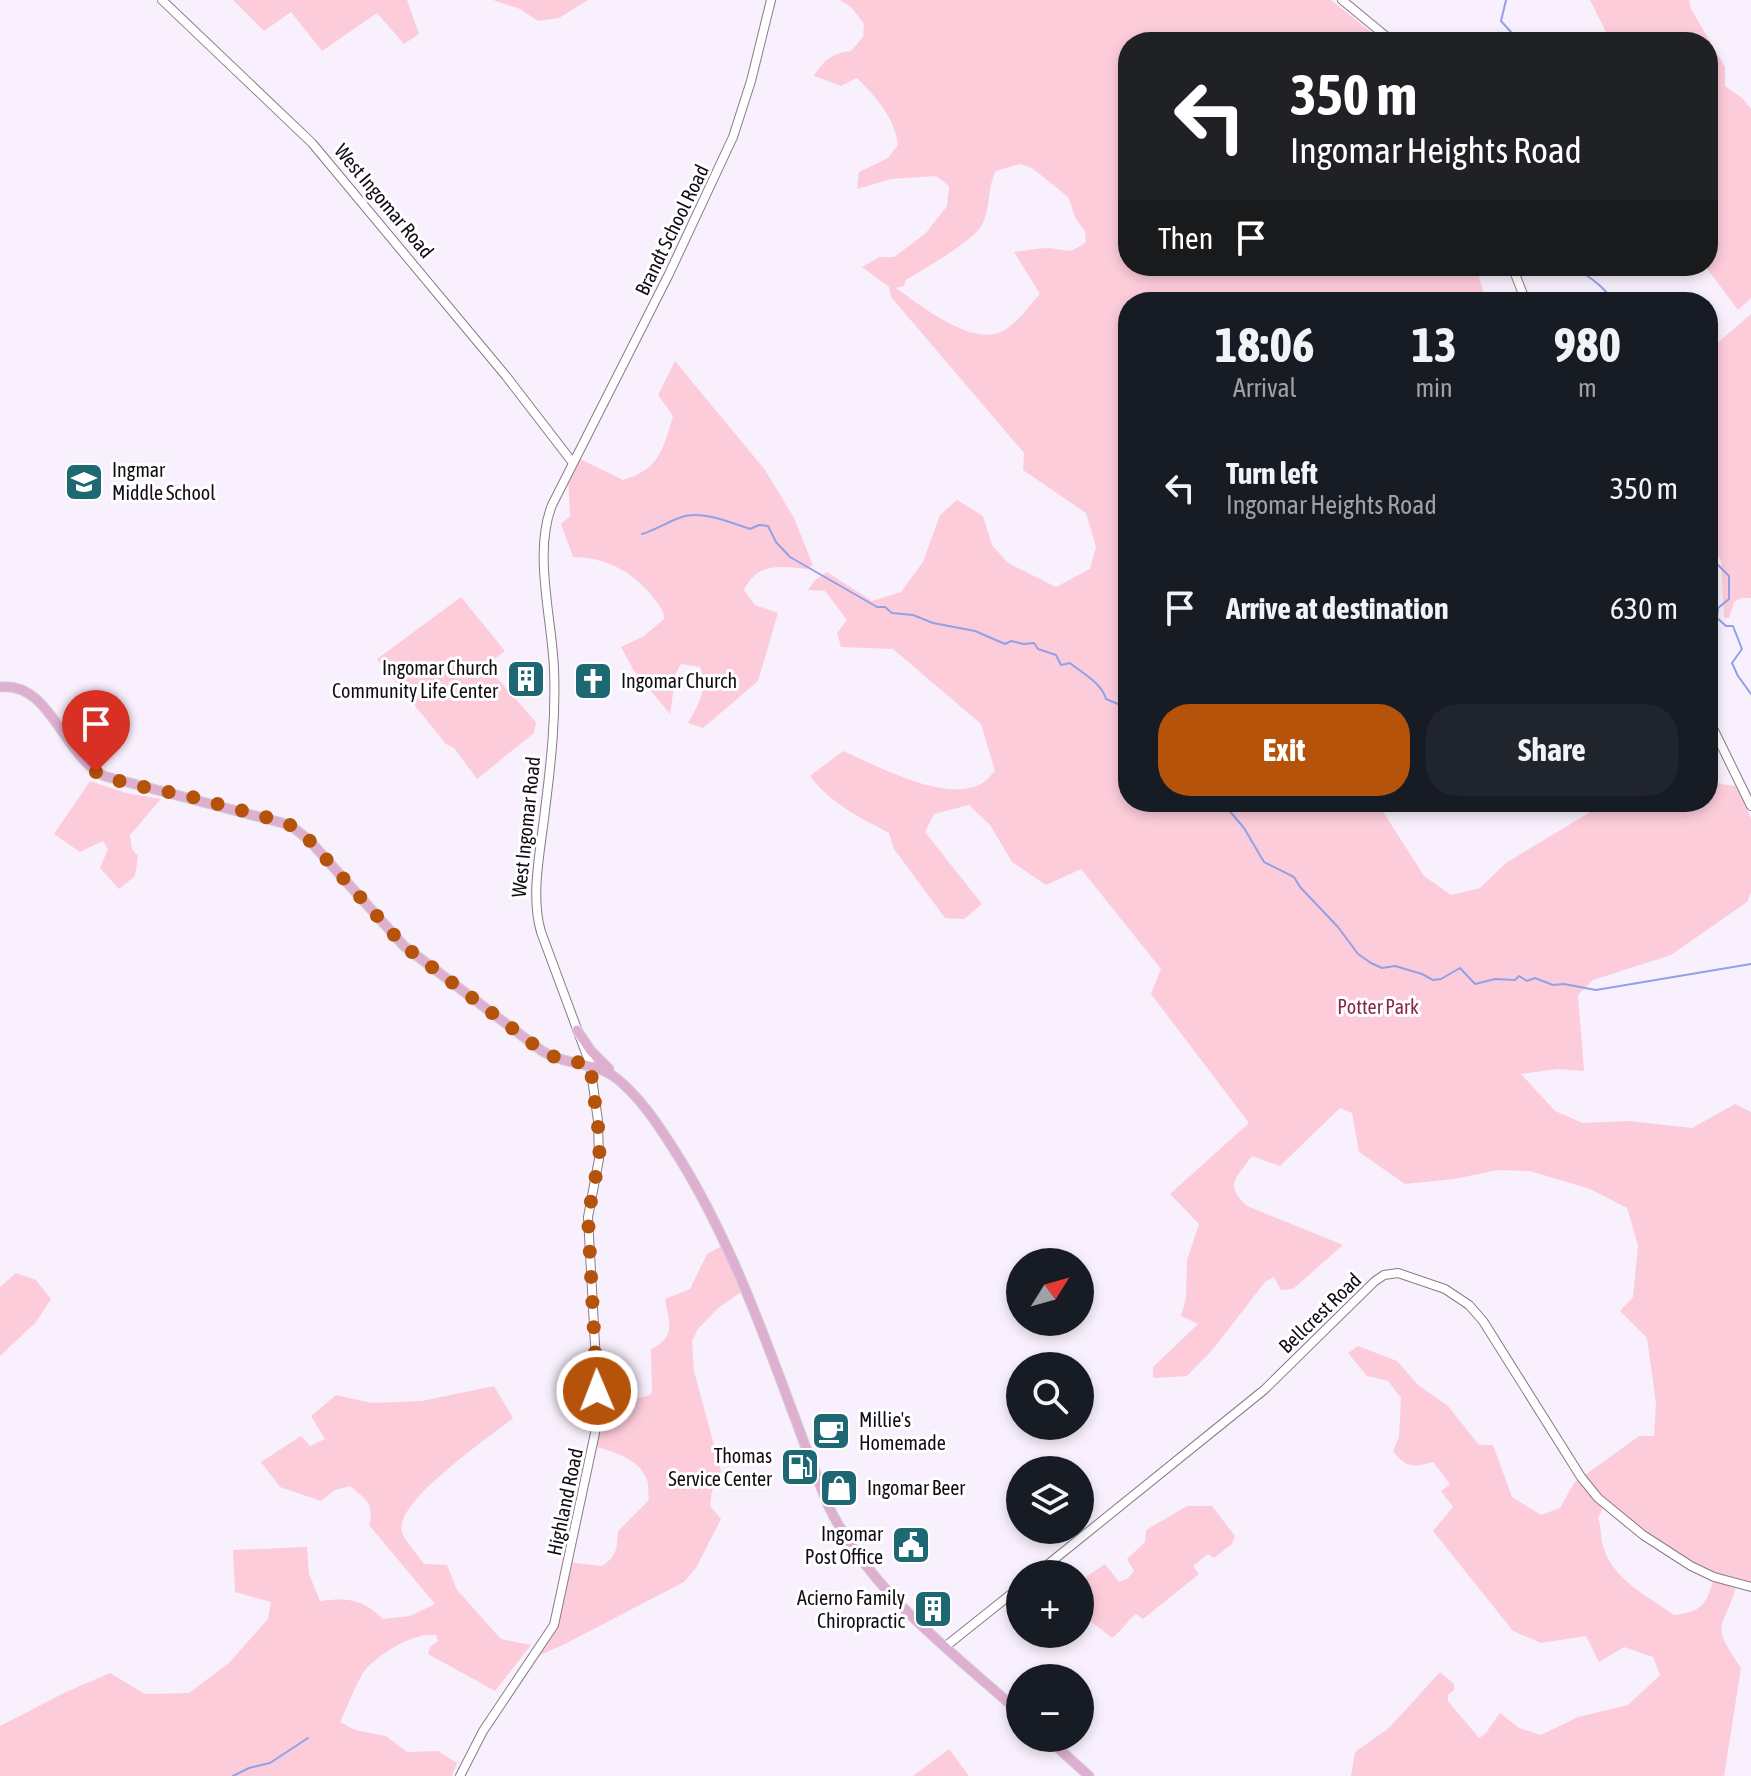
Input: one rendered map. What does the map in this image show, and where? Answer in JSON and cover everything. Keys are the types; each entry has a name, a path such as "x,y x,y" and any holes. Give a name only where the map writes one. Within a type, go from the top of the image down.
{"main road":[{"path":"0,687 14,686 28,690 84,762 104,776 290,825 309,840 410,952 542,1051 561,1060 590,1064 620,1081"},
{"path":"577,1030 591,1051 653,1119 710,1209 828,1505 843,1535 876,1580 1006,1700"},
{"path":"1062,1752 1089,1776"}],"street":[{"name":"West Ingomar Road","path":"162,0 312,143 506,376 573,463 548,514 543,547 555,712 536,905 541,932 590,1064"},
{"name":"Brandt School Road","path":"573,463 705,200 733,137 771,0"},
{"path":"1342,0 1381,32"},
{"path":"1718,738 1751,806"},
{"name":"Highland Road","path":"460,1776 483,1731 554,1625 595,1433 597,1381 588,1217 600,1142 590,1064"},
{"name":"Bellcrest Road","path":"1053,1560 1264,1390 1375,1281 1390,1272 1445,1289 1475,1311 1581,1477 1605,1504 1643,1535 1691,1566 1714,1577 1751,1587"},
{"path":"946,1646 1006,1598"}],"green space":[{"path":"233,0 407,0 419,34 404,44 377,13 322,51 291,12 264,31"},
{"path":"493,0 588,0 559,18 538,21 520,9"},
{"name":"Potter Park","path":"840,0 1331,0 1371,32 1118,32 1118,276 1479,276 1483,292 1118,292 1118,812 1383,812 1424,876 1451,895 1480,888 1506,863 1590,812 1718,812 1718,782 1736,786 1751,818 1751,892 1747,902 1671,955 1593,980 1578,995 1584,1071 1558,1069 1521,1074 1555,1111 1583,1123 1628,1121 1692,1128 1735,1104 1751,1112 1751,1587 1737,1584 1722,1626 1725,1642 1741,1668 1724,1776 1351,1776 1355,1752 1389,1728 1440,1672 1454,1684 1448,1701 1479,1738 1500,1713 1519,1728 1541,1735 1578,1717 1628,1705 1660,1675 1653,1657 1624,1647 1599,1662 1586,1636 1541,1643 1513,1631 1433,1531 1453,1507 1441,1491 1450,1484 1433,1462 1411,1465 1393,1451 1399,1437 1401,1398 1388,1381 1367,1376 1348,1353 1358,1346 1397,1361 1417,1384 1448,1406 1479,1445 1493,1445 1512,1497 1541,1515 1560,1508 1574,1483 1639,1436 1654,1436 1656,1404 1647,1338 1620,1311 1633,1297 1638,1245 1627,1208 1590,1189 1530,1171 1498,1170 1405,1184 1359,1152 1352,1113 1340,1108 1280,1166 1252,1156 1237,1176 1234,1186 1247,1206 1343,1245 1293,1289 1281,1290 1274,1277 1265,1282 1214,1348 1187,1376 1153,1378 1153,1367 1198,1324 1181,1316 1186,1298 1187,1260 1199,1224 1170,1194 1249,1123 1151,994 1161,969 1081,869 1046,885 1012,862 990,825 969,805 934,814 925,832 982,904 964,919 945,918 894,849 889,833 836,802 810,776 843,751 911,780 949,789 966,789 981,784 995,771 981,724 893,649 841,647 837,633 847,620 825,591 808,590 815,580 827,572 872,601 901,592 923,562 940,515 957,500 983,516 992,545 1008,563 1056,587 1090,569 1096,547 1086,513 1023,470 1024,453 891,297 889,287 862,267 879,257 894,257 925,234 947,206 949,186 936,176 891,179 857,189 859,172 888,158 898,145 893,126 878,100 857,78 841,86 814,76 829,58 851,51 863,37 864,24 851,7","holes":["1020,164 1032,168 1068,197 1076,219 1085,231 1086,242 1067,251 1048,248 1014,252 1040,294 1015,322 998,333 972,333 944,321 896,288 904,286 906,280 977,232 987,212 996,171","1604,1505 1714,1577 1702,1605 1691,1612 1674,1615 1624,1579 1609,1560 1598,1518"]},
{"path":"1590,0 1689,0 1704,32 1606,32"},
{"path":"1718,55 1725,67 1725,86 1751,109 1751,298 1738,310 1712,276 1718,276"},
{"path":"1751,314 1751,598 1734,602 1729,618 1724,618 1721,561 1718,556 1718,342"},
{"path":"675,361 765,470 794,518 813,565 807,569 788,567 763,570 750,581 744,590 755,605 778,613 758,681 703,728 688,723 703,689 700,667 681,664 676,673 670,714 634,671 621,647 644,636 664,619 660,607 644,587 627,573 607,563 573,557 561,524 570,516 568,474 576,457 623,480 645,470 658,456 673,416 658,395"},
{"path":"461,597 505,651 489,663 488,668 536,722 534,733 477,779 377,659"},
{"path":"90,781 126,793 161,799 130,835 132,849 138,856 135,876 119,889 100,868 108,849 103,841 80,852 54,834"},
{"path":"725,1244 744,1290 718,1308 698,1329 692,1341 694,1371 721,1471 712,1490 710,1506 721,1519 696,1568 684,1582 535,1657 546,1639 568,1562 602,1566 615,1551 618,1531 649,1500 647,1480 632,1461 593,1446 596,1414 628,1399 652,1393 651,1349 665,1339 669,1328 665,1299 690,1289 707,1254"},
{"path":"16,1273 36,1280 51,1299 36,1322 0,1356 0,1287"},
{"path":"494,1386 513,1418 427,1488 403,1519 402,1532 424,1564 447,1565 457,1590 501,1639 531,1645 495,1691 428,1654 430,1647 438,1641 436,1635 408,1640 379,1657 365,1670 340,1722 355,1730 386,1736 407,1752 438,1751 457,1763 452,1776 0,1776 0,1726 66,1692 110,1673 145,1694 189,1693 229,1663 268,1619 271,1602 235,1592 233,1550 307,1547 309,1574 320,1601 361,1603 383,1619 410,1616 435,1604 369,1525 370,1506 350,1486 335,1490 321,1501 280,1487 261,1462 301,1436 310,1446 325,1439 311,1416 336,1395 372,1403 422,1401"},
{"path":"1187,1506 1212,1506 1235,1536 1232,1544 1214,1558 1208,1554 1193,1566 1199,1574 1143,1619 1136,1614 1112,1638 1094,1624 1094,1571 1105,1564 1119,1582 1128,1578 1134,1571 1127,1559 1145,1542 1146,1530"},
{"path":"949,1749 969,1776 913,1776"}],"waterway":[{"path":"1506,0 1501,21 1511,32"},
{"path":"1587,276 1606,292"},
{"path":"642,534 679,518 696,515 750,529 759,525 768,526 776,542 790,557 877,607 975,631 1005,644 1011,641 1034,643 1038,649 1056,655 1061,665 1070,663 1091,679 1106,699 1118,704"},
{"path":"1718,565 1729,576 1729,599 1718,608"},
{"path":"1718,619 1726,626 1733,626 1742,649 1732,663 1751,694"},
{"path":"1230,812 1264,862 1294,877 1358,954 1382,968 1395,966 1433,980 1460,968 1475,984 1495,979 1515,980 1519,976 1527,981 1535,978 1553,985 1596,990 1751,964"},
{"path":"233,1776 270,1763 308,1738"}],"place":[{"name":"Ingmar Middle School","path":"84,482"},
{"name":"Ingomar Church Community Life Center","path":"526,679"},
{"name":"Ingomar Church","path":"593,681"},
{"name":"Millie's Homemade","path":"831,1431"},
{"name":"Thomas Service Center","path":"800,1467"},
{"name":"Ingomar Beer","path":"839,1488"},
{"name":"Ingomar Post Office","path":"911,1545"},
{"name":"Acierno Family Chiropractic","path":"933,1609"}],"route":[{"path":"96,772 125,783 192,797 290,825 309,840 410,952 542,1051 561,1060 590,1064 600,1142 588,1217 597,1391"}]}
